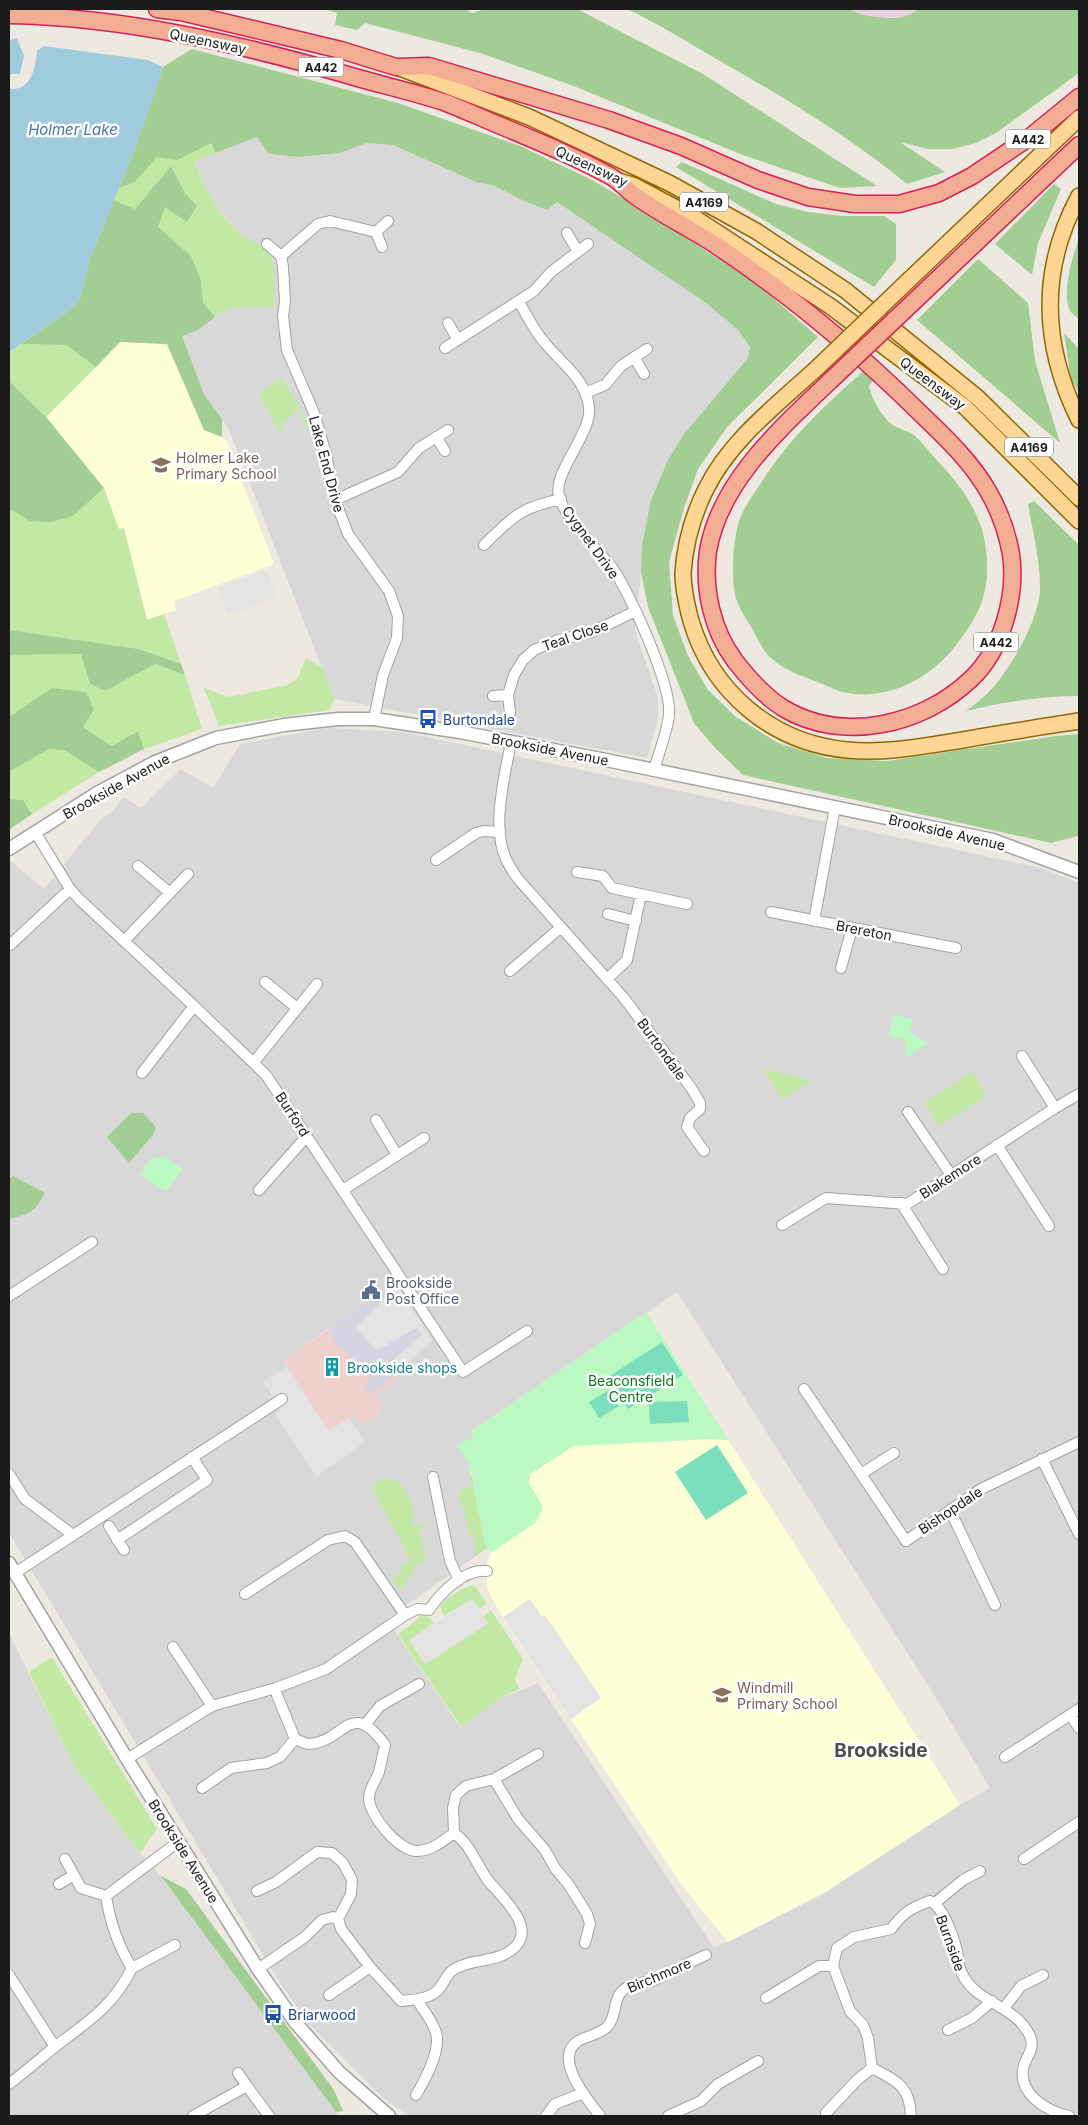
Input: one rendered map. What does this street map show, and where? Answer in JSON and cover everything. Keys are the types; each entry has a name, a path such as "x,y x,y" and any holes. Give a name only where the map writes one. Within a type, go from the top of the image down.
{"highway":[{"name":"Queensway","path":"157,9 181,12 341,50 396,67"},
{"name":"Queensway","path":"9,15 40,15 151,28 285,57 446,103 576,159 618,180"},
{"name":"A442","path":"396,67 429,66 608,120 681,146 758,180 808,197 855,204 899,204 939,193 972,176 1030,138 1079,97"},
{"name":"A442","path":"618,180 631,193 718,246 774,287 872,365 950,443 986,486 1001,517 1011,556 1012,588 1004,621 991,655 971,679 933,708 892,723 854,727 817,722 784,708 751,682 729,654 713,622 707,585 708,550 717,520 733,487 790,419 830,381 924,291 1079,145"}],"main road":[{"name":"Queensway","path":"396,67 529,117 669,183 756,231 845,290 978,398 1079,498"},
{"path":"1079,118 947,246 748,432 723,461 706,487 694,514 687,543 683,574 687,607 696,640 714,674 739,701 760,719 786,733 814,744 846,750 881,751 920,747 1079,721"},
{"name":"Queensway","path":"618,180 635,186 695,218 830,306 965,407 1079,521"},
{"path":"1079,196 1059,240 1052,276 1050,303 1051,333 1058,363 1070,402 1079,420"}],"street":[{"path":"267,244 281,256 318,224 330,221 376,232"},
{"path":"376,232 388,221"},
{"path":"376,232 382,247"},
{"path":"567,233 577,250"},
{"path":"445,348 519,302 534,291 551,272 577,250 588,244"},
{"name":"Lake End Drive","path":"281,256 285,293 283,316 287,350 314,413 326,454 335,500 348,534 389,591 398,616 397,638 383,675 374,718"},
{"name":"Cygnet Drive","path":"519,302 544,342 569,368 583,387 589,408 586,426 560,480 559,495 566,511 612,568 636,611 667,690 669,714 654,770"},
{"path":"448,323 458,340"},
{"path":"584,393 604,385 621,366 647,349"},
{"path":"634,357 644,374"},
{"path":"335,500 398,472 419,448 448,430"},
{"path":"436,437 445,451"},
{"path":"484,545 511,517 535,505 561,499"},
{"name":"Teal Close","path":"510,713 508,695 523,660 534,650 558,640 590,633 636,611"},
{"path":"493,696 508,695"},
{"name":"Brookside Avenue","path":"9,849 97,793 155,762 216,738 232,733 284,725 338,719 374,718 654,770 993,840 1079,872"},
{"name":"Burtondale","path":"511,742 502,792 500,832 506,858 518,879 607,979 655,1037 700,1103 700,1108 690,1118 687,1127 704,1151"},
{"path":"814,921 835,807"},
{"path":"436,860 476,833 484,830 500,832"},
{"name":"Burford","path":"35,832 70,889 254,1062 274,1085 463,1372 527,1331"},
{"path":"138,866 170,893"},
{"path":"577,872 603,876 612,888 687,904"},
{"path":"124,941 188,874"},
{"path":"10,945 70,889"},
{"path":"607,979 627,960 642,894"},
{"name":"Brereton","path":"772,912 956,948"},
{"path":"608,914 636,921"},
{"path":"510,970 560,928"},
{"path":"841,968 852,928"},
{"path":"265,982 297,1008"},
{"path":"254,1062 317,984"},
{"path":"142,1073 194,1006"},
{"path":"1022,1056 1054,1108"},
{"name":"Blakemore","path":"782,1225 826,1198 908,1204 1054,1108 1079,1094"},
{"path":"908,1112 951,1175"},
{"path":"376,1120 398,1154"},
{"path":"259,1190 307,1136"},
{"path":"343,1190 424,1138"},
{"path":"998,1145 1049,1226"},
{"path":"902,1203 943,1269"},
{"path":"9,1296 92,1242"},
{"name":"Bishopdale","path":"804,1389 906,1541 981,1489 1079,1442"},
{"path":"12,1568 73,1535 282,1399"},
{"path":"861,1474 894,1453"},
{"path":"117,1540 207,1480 192,1457"},
{"path":"1042,1459 1079,1534"},
{"path":"9,1474 25,1499 73,1535"},
{"path":"433,1476 450,1561 459,1580"},
{"path":"950,1510 994,1605"},
{"path":"109,1526 124,1550"},
{"path":"245,1594 328,1540 345,1536 355,1542 405,1615"},
{"name":"Brookside Avenue","path":"12,1568 127,1759 258,1969 295,2022 339,2072 388,2116"},
{"path":"127,1759 212,1706 276,1688 326,1669 405,1615 417,1609 429,1610 446,1590 470,1572 487,1571"},
{"path":"174,1647 212,1706"},
{"path":"365,1725 380,1706 419,1684"},
{"path":"276,1688 277,1695 295,1739 308,1744 327,1738 346,1725 361,1723 374,1730 385,1745 379,1773 369,1796 370,1808 379,1822 398,1842 414,1851 431,1849 454,1833"},
{"path":"1005,1757 1075,1712 1079,1728"},
{"path":"202,1788 231,1768 267,1763 280,1757 295,1739"},
{"path":"257,1890 276,1882 317,1852 332,1853 343,1863 352,1880 351,1894 338,1919 342,1929 370,1968 401,2001 417,2000 437,1991 451,1971 464,1965 499,1958 517,1945 522,1931 512,1907 492,1886 465,1842 454,1833 453,1808 456,1795 466,1786 494,1779 538,1754"},
{"path":"494,1779 518,1818 545,1850 555,1868 569,1885 587,1914 590,1924 585,1943"},
{"path":"1024,1860 1079,1822"},
{"path":"106,1896 178,1842"},
{"path":"65,1859 82,1888 106,1896"},
{"path":"935,1903 963,1880 980,1871"},
{"path":"58,1884 74,1875"},
{"path":"106,1896 110,1918 124,1956 132,1968"},
{"name":"Burnside","path":"833,1966 837,1948 854,1937 892,1929 911,1908 930,1901 935,1903 950,1931 956,1948 957,1964 965,1979 982,1996 1004,2008 1021,2022 1030,2037 1032,2048 1024,2065 1023,2076 1029,2092 1038,2103 1053,2114 1069,2116"},
{"path":"258,1969 305,1937 322,1920 333,1917 338,1919"},
{"path":"9,2084 83,2026 115,1998 124,1986 132,1968 175,1945"},
{"name":"Birchmore","path":"600,2116 583,2093 569,2067 569,2051 573,2044 607,2027 616,2010 617,1998 627,1987 650,1981 706,1955"},
{"path":"766,1998 819,1966 833,1966 850,2011 863,2025 868,2038 872,2068"},
{"path":"329,1995 370,1968"},
{"path":"9,1975 55,2047"},
{"path":"1004,2008 1021,1986 1044,1975"},
{"path":"416,2095 427,2076 437,2047 436,2031 417,2000"},
{"path":"948,2030 972,2018 992,2001"},
{"path":"668,2116 701,2101 718,2084 758,2062"},
{"path":"826,2113 857,2080 872,2068"},
{"path":"872,2068 894,2079 906,2090 911,2103 911,2116"},
{"path":"238,2073 269,2116"},
{"path":"193,2116 247,2086"},
{"path":"546,2116 555,2104 583,2093"}],"shaded area":[{"path":"850,9 919,9 908,16 879,18 854,12"},
{"path":"257,137 269,154 298,157 340,153 367,143 393,145 476,182 495,186 524,201 546,209 557,202 706,303 738,330 750,347 748,358 684,434 668,460 651,500 642,545 635,630 658,698 658,719 647,758 334,699 229,430 204,394 182,336 198,330 231,308 275,307 267,250 238,233 221,213 209,195 194,160"},
{"name":"Holmer Lake Primary School","path":"120,342 167,344 204,430 222,437 227,442 274,564 174,601 176,610 147,620 124,528 119,530 104,488 46,417"},
{"path":"266,570 276,597 228,615 218,588"},
{"path":"328,728 403,732 1041,868 1079,883 1079,2116 409,2116 383,2098 308,2023 279,1981 9,1533 9,1219 14,1176 9,1179 9,860 44,889 101,819 111,812 124,797 141,808 181,769 213,788 240,744","holes":["677,1292 938,1701 990,1788 960,1805 824,1893 714,1948 538,1683 499,1699 460,1727 387,1619 486,1549 469,1465 474,1438 471,1431","335,1324 377,1396 379,1407 354,1416 283,1360"]},
{"path":"397,1286 432,1340 377,1396 383,1405 379,1407 381,1413 363,1426 353,1416 329,1431 283,1360 391,1288"},
{"path":"397,1286 432,1340 398,1371 390,1362 421,1335 417,1328 376,1352 356,1326"},
{"path":"391,1288 393,1290 356,1327 376,1351 417,1328 421,1335 390,1362 398,1371 372,1395 365,1386 371,1379 343,1348 340,1349 328,1329"},
{"path":"287,1366 329,1431 349,1418 365,1442 316,1477 275,1414 281,1409 263,1382"},
{"name":"Windmill Primary School","path":"708,1439 728,1440 960,1805 824,1893 728,1942 684,1888 503,1618 487,1589 487,1562 492,1552 535,1523 543,1507 529,1483 530,1474 574,1446"},
{"path":"472,1599 488,1624 425,1664 409,1640"},
{"path":"530,1599 542,1617 545,1615 601,1698 571,1719 503,1617"},
{"path":"9,1633 73,1764 140,1853 161,1876 339,2116 9,2116"}],"green space":[{"path":"324,9 465,9 472,13 485,9 577,9 703,74 877,186 840,188 743,155 571,85 480,53 365,23 357,30 335,25 337,13"},
{"path":"627,9 849,9 862,14 895,18 911,14 919,9 1079,9 1079,73 996,133 976,143 952,149 928,149 900,142 945,172 907,184 863,150 793,104 674,34"},
{"path":"192,49 398,103 520,146 592,180 648,213 758,285 818,337 727,427 698,469 684,508 669,562 673,615 688,656 708,690 736,717 778,743 827,758 887,761 1079,734 1079,836 1051,843 743,775 715,748 694,723 648,607 641,572 642,545 651,500 668,460 684,434 748,358 750,347 738,330 706,303 557,202 547,210 495,186 476,182 393,145 367,143 340,153 298,157 269,154 257,137 215,153 212,143 177,160 157,157 135,182 119,188 136,146 163,67"},
{"path":"212,143 215,153 194,161 207,190 223,216 238,232 267,250 273,262 275,307 231,308 215,317 203,303 201,280 191,256 157,227 165,207 197,206 185,193 171,166 135,209 114,200 119,188 135,182 157,157 177,160"},
{"path":"682,162 776,204 808,212 842,216 884,216 896,224 896,260 874,287 676,167"},
{"path":"171,166 185,193 197,206 187,222 165,207 158,227 191,256 201,280 203,303 215,317 198,330 182,336 204,394 222,419 222,437 204,430 167,344 120,342 96,367 66,345 21,344 67,312 80,299 90,259 114,200 135,209"},
{"path":"1054,184 1061,189 1038,243 1032,275 995,244"},
{"path":"1079,238 1079,319 1070,311 1067,285"},
{"path":"978,259 1028,303 1035,361 1060,443 917,320"},
{"path":"1064,333 1079,349 1079,392 1071,380"},
{"path":"21,344 66,345 96,367 46,417 9,381 9,352"},
{"path":"867,368 876,376 869,386 878,408 890,423 914,435 919,440 956,482 972,506 983,533 986,548 987,575 984,596 977,614 949,654 936,666 907,685 891,691 857,694 839,691 798,674 776,663 769,656 761,646 738,604 734,587 733,558 739,521 746,506 772,466 784,450 823,408"},
{"path":"282,378 311,428 308,430 297,409 292,412 294,415 280,423 284,430 279,432 259,394"},
{"path":"9,381 46,417 104,488 73,516 51,522 30,521 9,509"},
{"path":"104,488 119,529 124,528 147,620 164,614 181,664 139,649 9,630 9,509 30,521 73,516"},
{"path":"1034,501 1079,545 1079,696 1022,700 966,711 987,694 1005,673 1022,644 1035,615 1039,601 1040,578 1028,504"},
{"path":"9,630 139,649 181,664 185,675 155,664 105,691 90,684 81,654 9,655"},
{"path":"81,654 90,684 105,691 155,664 185,675 202,729 144,749 137,731 112,746 83,727 53,688 9,717 9,655"},
{"path":"306,658 322,667 334,699 329,710 219,726 204,688 228,697 288,685 298,678"},
{"path":"52,688 86,692 94,709 83,727 112,746 138,731 144,749 99,772 64,750 49,749 9,772 9,717"},
{"path":"49,749 64,750 99,772 32,814 23,800 9,799 9,772"},
{"path":"9,799 23,800 32,814 9,830"},
{"path":"894,1014 913,1020 910,1033 927,1043 906,1058 905,1040 889,1036"},
{"path":"763,1069 812,1080 782,1100"},
{"path":"972,1072 985,1093 982,1099 939,1126 924,1103"},
{"path":"131,1113 143,1113 156,1127 153,1135 129,1163 107,1137"},
{"path":"164,1156 182,1169 166,1192 139,1174 151,1159"},
{"path":"13,1176 45,1193 31,1211 22,1216 9,1219 9,1179"},
{"name":"Beaconsfield Centre","path":"646,1312 728,1440 708,1439 574,1446 530,1474 529,1483 543,1507 535,1523 492,1552 486,1549 470,1465 457,1445 473,1438 471,1432"},
{"path":"662,1342 683,1375 628,1409 608,1377"},
{"path":"609,1390 619,1406 599,1418 589,1402"},
{"path":"687,1401 689,1422 650,1424 649,1402"},
{"path":"717,1445 748,1493 706,1520 675,1472"},
{"path":"471,1474 486,1549 476,1556 474,1534 469,1534 464,1511 458,1496 463,1488 472,1486 469,1475"},
{"path":"384,1478 385,1480 397,1480 401,1485 411,1502 415,1519 412,1521 413,1526 423,1523 424,1528 419,1529 426,1561 413,1566 415,1572 405,1579 408,1584 399,1589 392,1578 402,1571 399,1567 411,1560 373,1490 376,1482"},
{"path":"474,1585 487,1604 479,1609 472,1599 444,1616 441,1611 441,1605 460,1590"},
{"path":"491,1610 523,1659 515,1679 519,1689 499,1699 461,1727 398,1634 419,1618 420,1615 427,1616 434,1623 409,1640 425,1664 488,1623 483,1616"},
{"path":"52,1657 157,1829 140,1853 73,1764 29,1672"},
{"path":"161,1876 186,1889 334,2090 343,2111 336,2112"}],"water":[{"path":"17,38 24,56 20,74 9,74 9,44 11,40"},
{"name":"Holmer Lake","path":"44,46 148,60 163,67 136,146 90,259 80,299 67,312 9,352 9,89 17,89 27,82 33,71 37,51"}],"place":[{"name":"Holmer Lake Primary School","path":"161,465"},
{"name":"Burtondale","path":"428,719"},
{"name":"Brookside Post Office","path":"371,1290"},
{"name":"Brookside shops","path":"332,1367"},
{"name":"Windmill Primary School","path":"722,1695"},
{"name":"Briarwood","path":"273,2014"}],"district":[{"name":"Brookside","path":"881,1750"}]}
